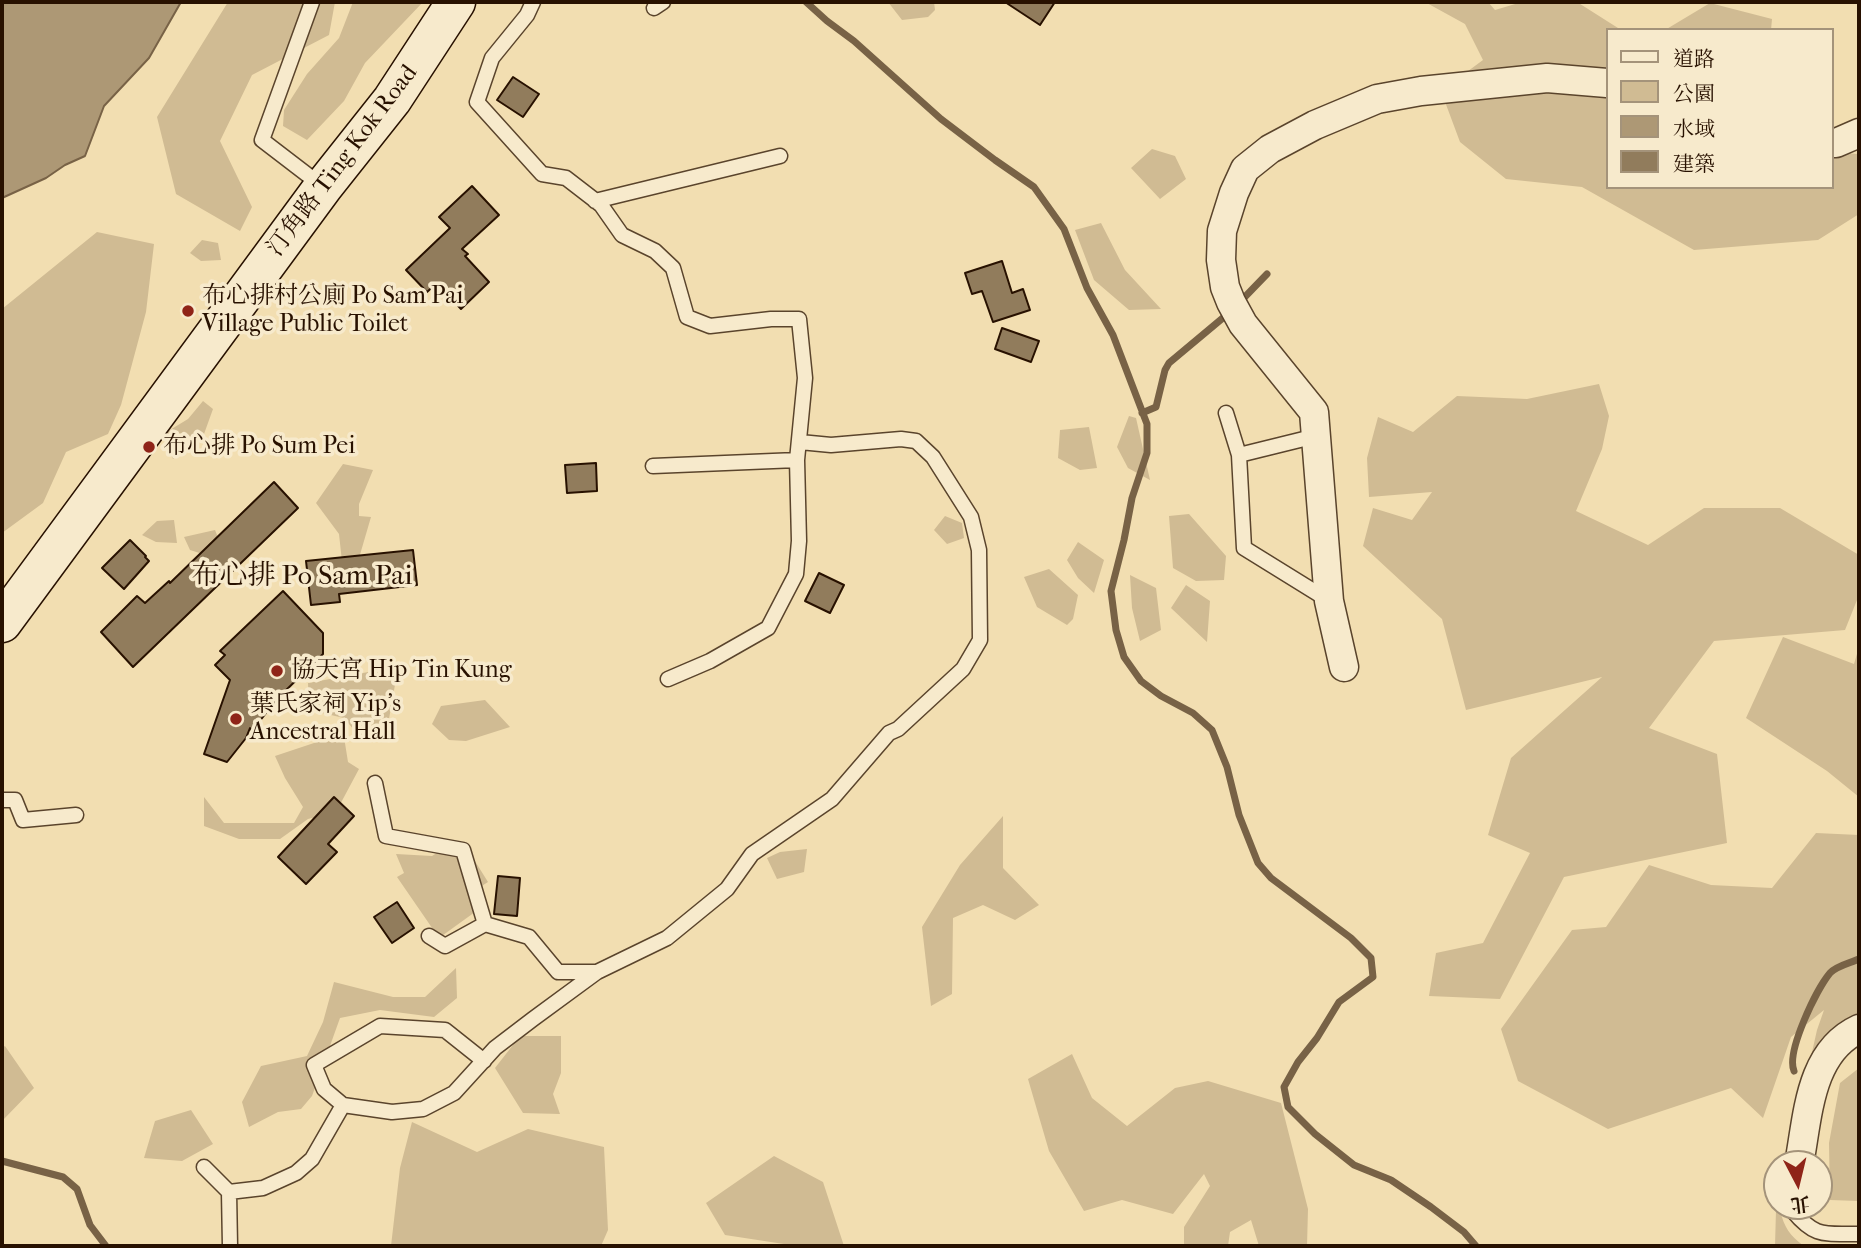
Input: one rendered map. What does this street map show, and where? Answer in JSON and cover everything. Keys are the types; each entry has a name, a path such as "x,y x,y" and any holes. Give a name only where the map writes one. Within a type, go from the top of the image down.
{"main road":[{"name":"汀角路 Ting Kok Road","path":"2,623 323,187 391,100 457,2"}],"street":[{"path":"1345,667 1329,601 1314,412 1243,324 1225,287 1221,260 1223,231 1234,193 1245,169 1270,149 1315,125 1377,99 1548,78 1605,83"},
{"path":"1833,143 1859,133"},
{"path":"1801,1150 1812,1088 1820,1069 1833,1050 1859,1029"}],"lane":[{"path":"312,2 262,140 323,187"},
{"path":"533,2 527,15 492,58 477,102 542,174 566,178 601,205 622,235 655,251 673,268 687,317 709,326 771,319 799,319 805,378 797,460 799,541 796,574 768,628 710,661 668,679"},
{"path":"595,201 780,156"},
{"path":"1226,413 1239,455 1244,548 1329,601"},
{"path":"1239,455 1316,436"},
{"path":"484,1060 445,1030 380,1026 314,1065 324,1090 343,1105 392,1112 423,1109 454,1093 495,1048 597,972 667,938 727,889 752,854 832,799 888,733 898,729 963,669 980,640 979,550 971,517 933,457 916,441 901,439 831,445 800,442"},
{"path":"653,466 797,460"},
{"path":"375,783 386,836 463,850 485,924"},
{"path":"2,800 15,800 23,820 76,815"},
{"path":"429,936 445,946 485,924 529,937 558,972 597,972"},
{"path":"229,1192 263,1188 296,1173 312,1159 343,1105"},
{"path":"204,1167 229,1192 230,1246"},
{"path":"1800,1220 1806,1227 1824,1234 1859,1234"}],"green space":[{"path":"228,2 335,2 329,35 252,75 220,141 252,207 240,231 176,194 157,117"},
{"path":"353,2 423,2 365,63 344,101 307,140 283,126 284,110 307,74 339,38"},
{"path":"888,2 934,2 935,10 928,17 902,20"},
{"path":"1425,2 1488,2 1495,10 1522,2 1577,2 1618,28 1605,28 1605,189 1833,189 1833,152 1858,154 1859,151 1859,214 1818,240 1694,250 1582,187 1506,179 1460,142 1441,91 1483,60 1465,24"},
{"path":"1710,3 1772,19 1771,28 1668,28"},
{"path":"1152,149 1175,156 1186,179 1160,199 1131,168"},
{"path":"1101,223 1125,270 1161,309 1129,310 1094,280 1075,230"},
{"path":"97,232 154,244 146,312 121,405 108,434 66,452 43,503 2,533 2,309"},
{"path":"202,240 218,243 221,260 201,261 190,253"},
{"path":"1599,384 1609,416 1602,449 1576,511 1648,545 1704,508 1780,508 1859,555 1859,595 1845,630 1714,641 1649,728 1717,754 1727,843 1564,877 1500,999 1429,996 1436,953 1483,943 1530,853 1488,835 1511,758 1602,677 1466,710 1442,619 1363,546 1373,508 1412,520 1432,492 1369,497 1367,458 1378,417 1413,432 1457,396 1527,399"},
{"path":"203,401 213,409 204,434 173,459 165,433 188,419"},
{"path":"1129,416 1136,418 1150,480 1128,468 1117,447"},
{"path":"1089,427 1097,468 1080,470 1058,458 1060,430"},
{"path":"343,464 373,470 359,504 359,516 371,517 352,582 354,593 345,589 339,534 316,503"},
{"path":"1189,514 1226,556 1224,580 1196,581 1173,568 1169,516"},
{"path":"945,516 962,523 964,538 947,544 934,530"},
{"path":"174,520 177,543 156,542 142,535 157,521"},
{"path":"215,530 223,550 209,556 190,550 184,537"},
{"path":"1078,542 1104,560 1094,593 1078,578 1067,560"},
{"path":"1049,569 1078,595 1073,619 1067,625 1037,607 1024,577"},
{"path":"1130,575 1156,588 1161,630 1140,641 1132,608"},
{"path":"1186,585 1210,601 1207,642 1171,608"},
{"path":"1783,637 1854,664 1859,647 1859,797 1827,771 1746,718"},
{"path":"374,671 396,679 386,736 363,741 344,718 309,710 308,683"},
{"path":"485,700 510,727 466,741 449,740 432,724 441,706"},
{"path":"344,737 348,762 359,769 336,812 308,819 280,839 239,839 204,826 204,797 224,823 294,823 303,807 275,756 317,742"},
{"path":"1003,816 1003,868 1039,905 1015,920 983,905 953,918 952,994 931,1006 922,927 960,865"},
{"path":"1816,833 1859,835 1859,1024 1799,1110 1824,1010 1791,1037 1763,1118 1731,1088 1608,1129 1518,1081 1501,1029 1572,930 1606,927 1649,865 1711,885 1772,888"},
{"path":"451,844 456,857 473,858 488,882 469,894 475,912 439,938 397,877 404,873 396,854 432,856"},
{"path":"807,849 804,872 777,879 767,858 780,852"},
{"path":"456,968 457,998 434,1017 380,1010 340,1018 312,1096 301,1109 278,1112 249,1127 242,1102 261,1066 307,1056 323,1022 334,982 393,997 425,997"},
{"path":"520,1036 561,1036 561,1073 553,1094 560,1114 523,1113 495,1068"},
{"path":"5,1046 34,1088 2,1121 2,1048"},
{"path":"1072,1054 1092,1098 1127,1126 1175,1088 1208,1081 1281,1103 1308,1209 1307,1246 1259,1246 1251,1220 1230,1232 1228,1246 1184,1246 1184,1227 1210,1186 1204,1174 1173,1214 1122,1200 1084,1211 1049,1151 1028,1079"},
{"path":"1859,1068 1859,1201 1833,1200 1833,1150 1829,1150 1829,1143 1840,1083"},
{"path":"191,1110 213,1144 182,1161 144,1158 155,1121"},
{"path":"412,1122 477,1152 528,1129 604,1147 608,1230 601,1246 391,1246 400,1168"},
{"path":"774,1156 823,1182 844,1246 797,1246 725,1235 706,1203"},
{"path":"1776,1220 1783,1220 1788,1231 1804,1246 1775,1246"}],"water":[{"path":"2,2 181,2 149,58 104,106 85,156 2,198"}],"building":[{"path":"1005,2 1055,2 1040,25"},
{"path":"513,77 539,94 523,117 497,100"},
{"path":"472,186 499,215 462,249 468,254 465,256 489,282 461,309 437,283 427,292 406,270 450,228 439,217"},
{"path":"1002,261 1012,293 1023,289 1030,310 993,322 982,291 972,294 965,273"},
{"path":"1002,328 1039,341 1031,362 995,349"},
{"path":"596,463 597,491 567,493 565,465"},
{"path":"274,482 298,508 133,667 101,632 137,596 145,603 169,581 170,583"},
{"path":"130,540 149,561 124,589 102,568"},
{"path":"413,550 417,585 339,594 340,602 311,605 306,561"},
{"path":"819,573 844,585 830,613 805,601"},
{"path":"283,591 323,633 323,654 277,699 252,731 250,728 246,738 227,762 204,754 230,680 215,665 225,655 220,651"},
{"path":"334,797 354,816 328,844 337,852 306,884 278,857"},
{"path":"498,876 520,878 517,916 494,914"},
{"path":"397,902 414,928 392,943 374,917"}],"waterway":[{"path":"806,2 941,119 1034,187 1064,229 1087,288 1113,335 1147,424 1147,453 1132,498 1111,591 1116,630 1124,657 1141,681 1161,696 1193,713 1212,730 1227,767 1239,815 1258,863 1271,878 1351,938 1371,958 1373,977 1339,1002 1284,1087 1288,1107 1315,1134 1354,1165 1391,1180 1464,1232 1476,1246"},
{"path":"1238,304 1267,274"},
{"path":"1142,413 1156,407 1169,363 1230,312"},
{"path":"1794,1071 1794,1050 1798,1036 1817,993 1833,971 1859,959"},
{"path":"2,1161 63,1177 77,1189 90,1225 106,1246"}],"place":[{"name":"布心排村公廁 Po Sam Pai Village Public Toilet","path":"188,311"},
{"name":"布心排 Po Sum Pei","path":"149,447"},
{"name":"協天宮 Hip Tin Kung","path":"277,671"},
{"name":"葉氏家祠 Yip's Ancestral Hall","path":"236,719"}],"district":[{"name":"布心排 Po Sam Pai","path":"302,577"}]}
